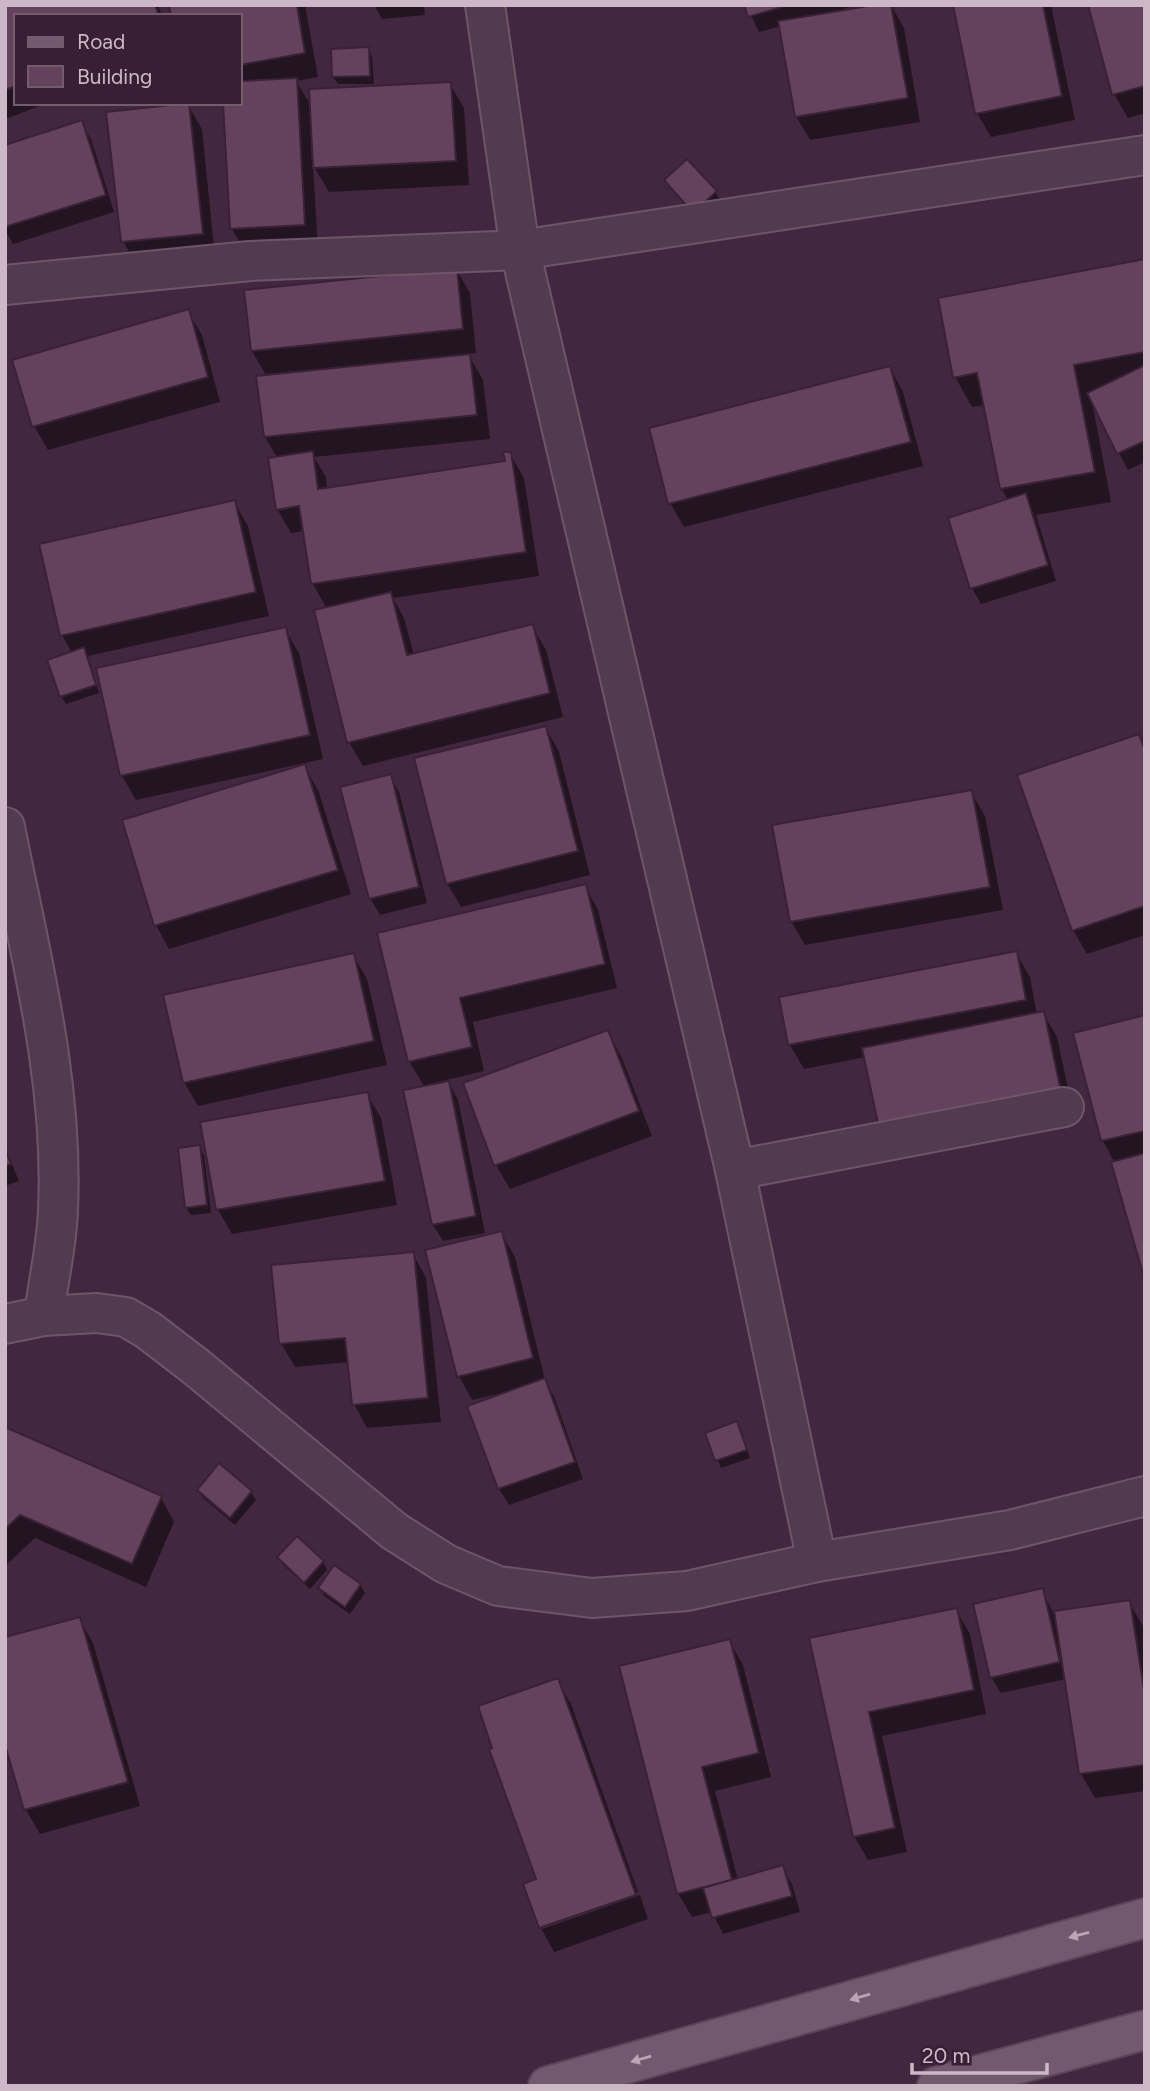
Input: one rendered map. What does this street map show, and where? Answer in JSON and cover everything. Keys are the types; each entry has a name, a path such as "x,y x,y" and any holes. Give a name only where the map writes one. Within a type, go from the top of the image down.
{"main road":[{"path":"548,2086 1145,1918"},
{"path":"937,2086 1145,2029"}],"street":[{"path":"485,5 520,250 736,1170 817,1562"},
{"path":"5,285 250,261 520,250 1145,155"},
{"path":"5,827 52,1067 58,1212 44,1316"},
{"path":"736,1170 1064,1107"},
{"path":"5,1324 44,1316 97,1313 126,1317 148,1330 195,1366 394,1531 446,1564 498,1586 592,1598 687,1591 817,1562 1010,1530 1145,1496"}],"building":[{"path":"5,5 155,5 158,14 14,14 14,87 5,90"},
{"path":"169,5 297,5 305,53 242,65 242,14 171,14"},
{"path":"744,5 789,5 748,17"},
{"path":"874,5 891,5 908,98 795,117 778,21"},
{"path":"953,5 1043,5 1062,96 975,114"},
{"path":"1088,5 1145,5 1145,86 1112,95"},
{"path":"369,47 370,76 332,77 331,49"},
{"path":"297,78 305,225 230,229 223,105 242,105 242,81"},
{"path":"451,82 456,161 313,168 309,89"},
{"path":"189,105 203,234 121,242 106,112"},
{"path":"82,120 106,195 5,227 5,145"},
{"path":"687,159 717,191 693,213 664,180"},
{"path":"1145,259 1145,352 1074,365 1095,472 1000,489 977,373 953,378 938,298"},
{"path":"457,268 463,329 251,351 244,290"},
{"path":"189,309 208,377 32,427 12,360"},
{"path":"470,354 477,415 264,437 256,376"},
{"path":"1145,365 1145,441 1117,454 1087,393"},
{"path":"890,366 911,442 668,504 649,428"},
{"path":"313,451 318,489 505,461 503,452 511,452 526,552 311,584 299,506 276,510 268,458"},
{"path":"1026,493 1048,565 970,589 948,518"},
{"path":"235,500 256,592 60,636 39,544"},
{"path":"391,592 407,655 533,624 550,693 347,743 314,610"},
{"path":"286,627 310,735 120,776 96,668"},
{"path":"84,647 96,685 60,697 47,660"},
{"path":"546,726 578,851 446,884 414,758"},
{"path":"1139,734 1145,751 1145,906 1072,931 1017,775"},
{"path":"305,764 338,870 154,926 122,820"},
{"path":"391,774 419,887 369,899 340,787"},
{"path":"972,790 990,887 790,922 772,825"},
{"path":"586,884 605,964 460,998 472,1047 408,1062 377,933"},
{"path":"1017,951 1026,1000 788,1045 779,997"},
{"path":"354,953 374,1041 183,1083 163,995"},
{"path":"1044,1011 1062,1096 880,1133 862,1048"},
{"path":"1145,1015 1145,1131 1101,1141 1073,1033"},
{"path":"608,1030 639,1111 494,1166 463,1083"},
{"path":"449,1081 476,1216 432,1225 403,1090"},
{"path":"368,1092 385,1181 216,1210 200,1122"},
{"path":"200,1145 207,1205 185,1208 178,1148"},
{"path":"5,1149 11,1164 5,1166"},
{"path":"1145,1153 1145,1281 1111,1162"},
{"path":"502,1231 533,1358 457,1377 425,1250"},
{"path":"414,1252 428,1398 352,1405 345,1338 279,1344 271,1265"},
{"path":"545,1378 575,1462 498,1489 467,1406"},
{"path":"737,1421 747,1450 715,1461 705,1433"},
{"path":"5,1427 162,1496 132,1564 20,1515 5,1529"},
{"path":"219,1463 252,1491 230,1518 197,1490"},
{"path":"297,1536 324,1561 304,1583 277,1557"},
{"path":"334,1565 361,1584 345,1607 318,1588"},
{"path":"1043,1588 1060,1662 990,1678 973,1604"},
{"path":"1130,1600 1145,1696 1145,1765 1079,1774 1054,1611"},
{"path":"957,1608 974,1690 869,1712 895,1828 853,1837 809,1638"},
{"path":"80,1617 128,1782 24,1810 5,1745 5,1637"},
{"path":"730,1639 759,1753 702,1767 732,1880 677,1894 619,1666"},
{"path":"558,1678 636,1895 539,1928 523,1884 536,1879 489,1749 492,1748 478,1706"},
{"path":"783,1865 792,1896 712,1918 703,1888"}]}
